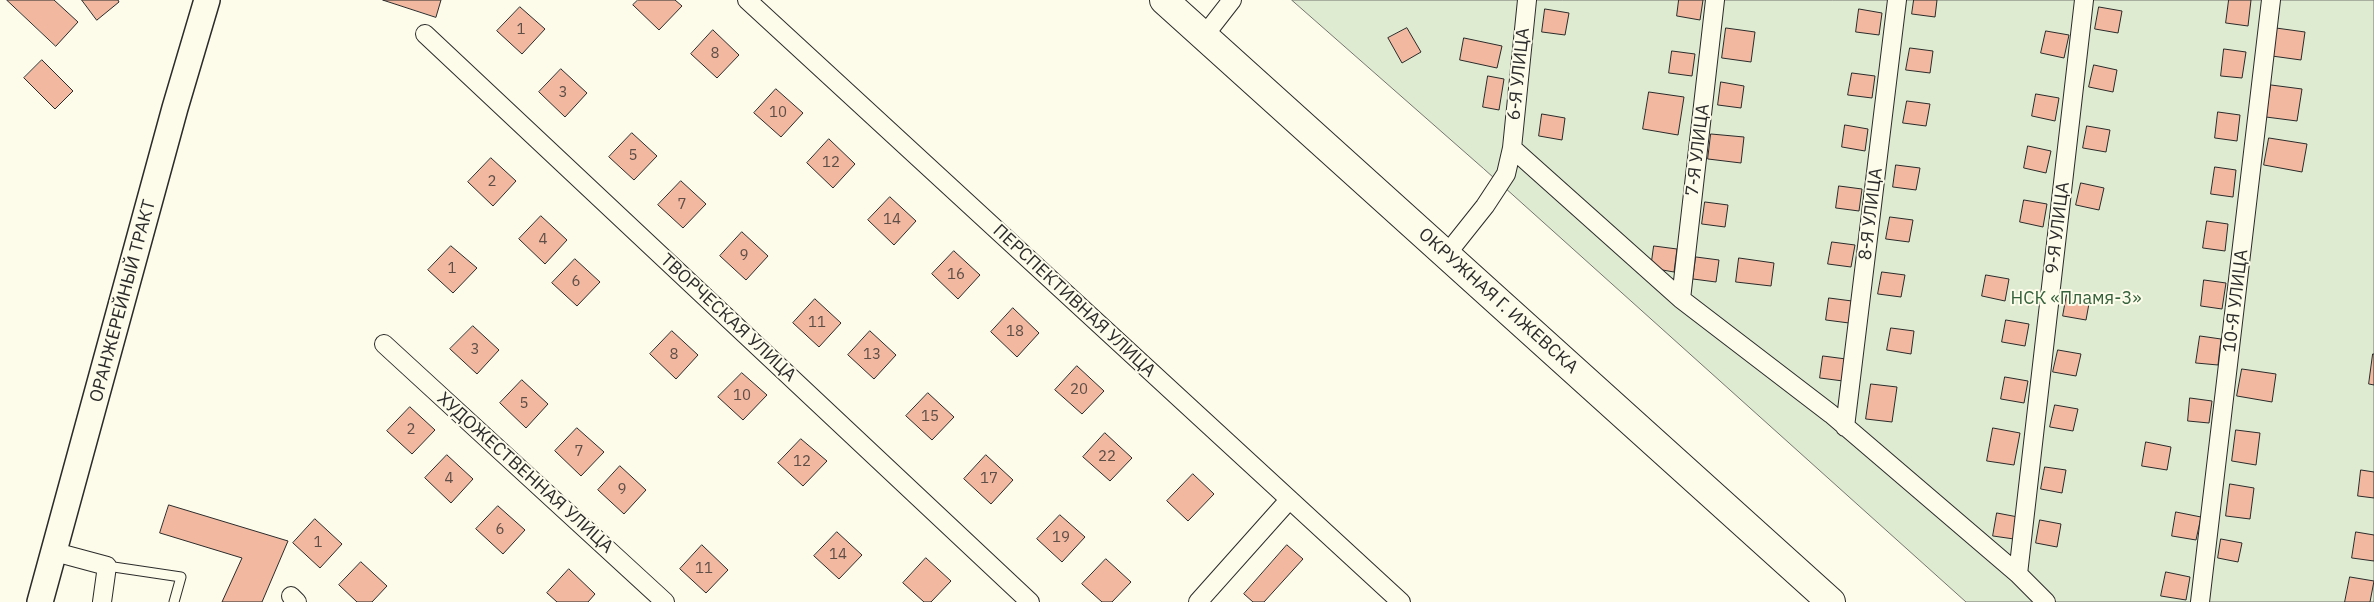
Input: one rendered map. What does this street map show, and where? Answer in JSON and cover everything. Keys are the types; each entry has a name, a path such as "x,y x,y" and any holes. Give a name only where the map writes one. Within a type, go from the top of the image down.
{"main road":[{"name":"ОКРУЖНАЯ Г. ИЖЕВСКА","path":"1164,0 1831,602"}],"street":[{"name":"ОРАНЖЕРЕЙНЫЙ ТРАКТ","path":"40,602 56,552 175,108 207,0"},
{"name":"ПЕРСПЕКТИВНАЯ УЛИЦА","path":"747,0 1400,602"},
{"path":"1204,36 1232,0"},
{"name":"6-Я УЛИЦА","path":"1446,254 1485,206 1506,174 1512,148 1527,0"},
{"name":"7-Я УЛИЦА","path":"1681,300 1715,0"},
{"name":"8-Я УЛИЦА","path":"1846,427 1898,0"},
{"name":"9-Я УЛИЦА","path":"2018,574 2084,0"},
{"name":"10-Я УЛИЦА","path":"2200,602 2271,0"},
{"name":"ТВОРЧЕСКАЯ УЛИЦА","path":"425,34 1030,602"},
{"path":"1512,148 1681,300 1831,414 2018,574 2046,602"},
{"name":"ХУДОЖЕСТВЕННАЯ УЛИЦА","path":"384,344 665,602"},
{"path":"1198,602 1289,500"},
{"path":"56,552 107,566 102,602"}],"lane":[{"path":"107,566 181,577 174,602"}],"green space":[{"name":"НСК «Пламя-3»","path":"1292,0 2374,0 2374,602 1966,602 1484,169"}],"building":[{"path":"7,0 54,0 78,22 56,46"},
{"path":"82,0 118,0 119,2 97,20"},
{"path":"383,0 441,0 436,17"},
{"path":"638,0 675,0 682,6 659,30 633,5"},
{"path":"1679,0 1703,0 1700,20 1677,16"},
{"path":"1914,0 1937,0 1935,17 1912,14"},
{"path":"2229,0 2251,0 2248,26 2226,23"},
{"path":"520,7 545,29 522,54 497,31"},
{"path":"2099,7 2122,11 2118,33 2095,29"},
{"path":"1545,9 1569,13 1565,35 1542,32"},
{"path":"1859,9 1882,13 1879,35 1856,32"},
{"path":"1407,28 1421,52 1402,63 1388,38"},
{"path":"1726,28 1755,32 1751,62 1722,58"},
{"path":"2276,28 2305,32 2301,60 2272,56"},
{"path":"713,30 739,55 717,78 691,54"},
{"path":"2046,31 2069,35 2064,58 2041,53"},
{"path":"1464,38 1502,46 1497,68 1460,60"},
{"path":"1910,48 1933,51 1930,73 1906,70"},
{"path":"2224,49 2246,52 2242,78 2221,76"},
{"path":"1672,51 1695,54 1692,76 1669,73"},
{"path":"42,60 73,91 55,109 24,78"},
{"path":"2094,65 2117,70 2113,92 2089,87"},
{"path":"561,69 587,93 565,117 539,92"},
{"path":"1852,73 1875,76 1872,98 1848,95"},
{"path":"1488,76 1504,79 1499,110 1483,107"},
{"path":"1721,82 1744,86 1741,108 1718,105"},
{"path":"2271,85 2302,89 2297,121 2266,117"},
{"path":"776,89 803,113 781,137 754,113"},
{"path":"1649,92 1684,97 1678,135 1643,129"},
{"path":"2036,94 2059,98 2055,121 2032,116"},
{"path":"1907,101 1930,104 1926,126 1903,123"},
{"path":"2218,112 2240,115 2237,141 2215,138"},
{"path":"1542,114 1565,118 1562,140 1539,136"},
{"path":"1845,125 1868,129 1865,151 1842,147"},
{"path":"2087,126 2110,130 2106,152 2083,148"},
{"path":"632,133 657,156 634,180 609,157"},
{"path":"1711,134 1744,137 1741,163 1708,159"},
{"path":"2269,138 2307,144 2302,172 2264,165"},
{"path":"829,139 855,164 833,188 807,163"},
{"path":"2028,146 2051,151 2046,173 2024,168"},
{"path":"491,158 516,181 493,206 468,182"},
{"path":"1896,165 1920,168 1916,190 1893,187"},
{"path":"2215,167 2236,170 2233,197 2211,194"},
{"path":"681,181 706,204 683,228 658,205"},
{"path":"2081,183 2104,188 2099,210 2076,205"},
{"path":"1839,186 1862,189 1859,211 1836,208"},
{"path":"890,197 916,221 894,245 868,220"},
{"path":"2024,200 2047,204 2043,227 2020,222"},
{"path":"1705,202 1728,205 1725,227 1702,224"},
{"path":"541,216 567,240 545,264 519,239"},
{"path":"1890,217 1913,220 1909,242 1886,239"},
{"path":"2207,221 2228,224 2225,251 2203,248"},
{"path":"742,232 768,256 746,280 720,256"},
{"path":"1832,242 1855,245 1851,267 1828,264"},
{"path":"451,246 477,268 453,293 428,270"},
{"path":"1654,246 1677,249 1674,272 1651,268"},
{"path":"954,251 980,275 958,299 932,274"},
{"path":"1696,257 1719,260 1716,282 1693,279"},
{"path":"1739,258 1774,263 1771,286 1736,282"},
{"path":"575,259 600,282 577,306 552,283"},
{"path":"1882,272 1905,275 1901,297 1878,294"},
{"path":"1986,275 2009,279 2005,301 1982,296"},
{"path":"2204,280 2226,283 2222,309 2201,306"},
{"path":"2067,294 2090,298 2086,320 2063,316"},
{"path":"1829,298 1852,301 1849,323 1826,320"},
{"path":"815,299 841,323 819,347 793,323"},
{"path":"1013,308 1039,333 1017,357 991,332"},
{"path":"2006,320 2029,324 2025,346 2002,342"},
{"path":"473,326 499,350 477,374 450,349"},
{"path":"1891,328 1914,331 1911,354 1887,350"},
{"path":"672,331 698,355 676,379 650,354"},
{"path":"870,331 896,355 874,379 848,355"},
{"path":"2200,336 2221,339 2218,365 2196,363"},
{"path":"2058,350 2081,354 2076,376 2053,372"},
{"path":"2374,354 2374,385 2369,384"},
{"path":"1823,356 1846,359 1843,381 1820,378"},
{"path":"1077,366 1104,391 1082,414 1055,390"},
{"path":"2242,369 2276,374 2272,402 2237,396"},
{"path":"742,373 767,395 743,420 718,397"},
{"path":"2005,377 2028,381 2024,403 2001,399"},
{"path":"522,380 548,404 526,428 500,403"},
{"path":"1871,384 1897,387 1892,422 1866,419"},
{"path":"928,393 954,417 932,440 906,416"},
{"path":"2190,398 2212,401 2209,423 2188,421"},
{"path":"2055,405 2078,409 2073,431 2050,427"},
{"path":"410,407 435,430 412,454 387,431"},
{"path":"577,428 604,452 581,476 555,451"},
{"path":"1993,428 2020,433 2014,465 1987,461"},
{"path":"2236,430 2260,433 2256,465 2232,461"},
{"path":"1105,433 1132,458 1110,481 1083,457"},
{"path":"801,439 827,461 803,486 778,463"},
{"path":"2146,442 2171,447 2167,470 2142,466"},
{"path":"447,455 473,479 451,503 425,478"},
{"path":"986,455 1013,480 991,504 964,479"},
{"path":"620,466 646,490 624,514 598,490"},
{"path":"2045,467 2066,470 2062,493 2041,489"},
{"path":"2361,470 2374,472 2374,498 2358,496"},
{"path":"1193,474 1214,494 1188,521 1167,501"},
{"path":"2230,484 2254,488 2250,519 2226,516"},
{"path":"169,505 288,541 262,602 222,602 242,558 160,533"},
{"path":"498,506 525,530 503,554 476,529"},
{"path":"2176,512 2201,517 2196,540 2172,536"},
{"path":"1997,513 2018,517 2014,539 1993,536"},
{"path":"1060,515 1085,537 1062,562 1037,539"},
{"path":"315,519 342,544 320,568 293,543"},
{"path":"2040,520 2061,524 2057,547 2036,543"},
{"path":"837,532 862,555 839,579 814,556"},
{"path":"2356,532 2374,535 2374,561 2352,558"},
{"path":"2221,539 2242,543 2238,562 2218,558"},
{"path":"702,545 728,570 706,593 680,569"},
{"path":"1287,545 1303,559 1264,602 1253,602 1244,594"},
{"path":"926,558 951,581 931,602 924,602 903,583"},
{"path":"1106,559 1131,582 1112,602 1102,602 1082,584"},
{"path":"361,562 387,586 372,602 357,602 339,585"},
{"path":"569,569 595,594 588,602 557,602 547,593"},
{"path":"2166,572 2190,577 2186,600 2161,596"},
{"path":"2350,577 2374,581 2370,602 2345,602"}]}
